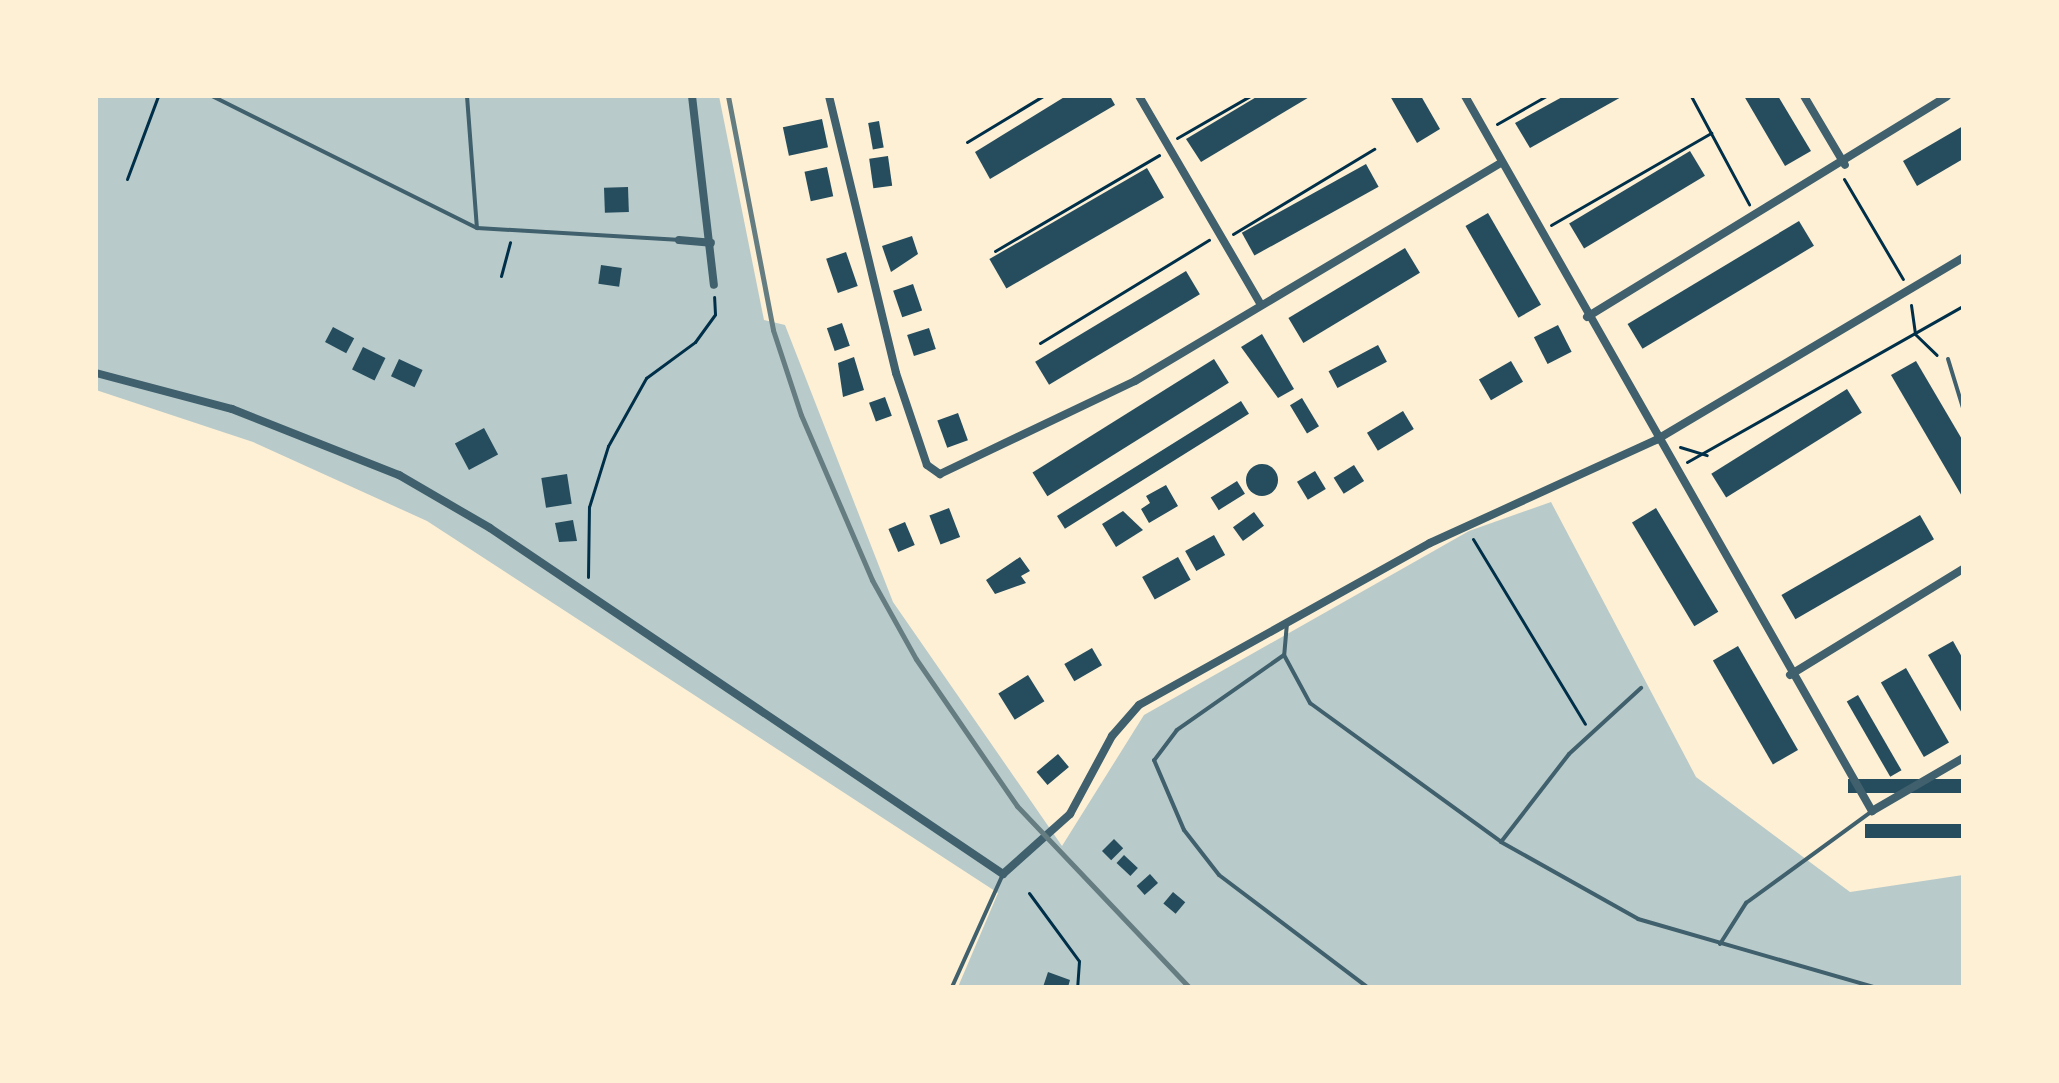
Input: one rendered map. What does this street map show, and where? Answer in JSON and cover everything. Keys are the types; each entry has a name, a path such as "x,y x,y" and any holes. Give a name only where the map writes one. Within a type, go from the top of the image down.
{"street":[{"path":"692,96 714,285"},
{"path":"829,96 876,304 927,465 940,474 1012,445 1261,305 1502,162"},
{"path":"1139,96 1261,305"},
{"path":"1465,96 1656,440 1790,675 1872,811 1963,758"},
{"path":"1804,96 1841,167"},
{"path":"1587,317 1841,167 1947,96"},
{"path":"679,240 711,243"},
{"path":"96,373 232,409 399,475 585,592 1003,874 1070,814 1112,736 1139,705 1287,621 1466,526 1656,440 1963,258"},
{"path":"1790,675 1963,569"}],"lane":[{"path":"212,96 477,228 512,235 679,240"},
{"path":"467,96 477,228"},
{"path":"1948,359 1963,408"},
{"path":"1287,621 1284,655 1310,703 1501,842 1638,919 1873,987"},
{"path":"1284,655 1177,730 1154,760 1184,830 1219,875 1367,987"},
{"path":"1501,842 1591,734 1641,688"},
{"path":"1720,944 1746,903 1872,811"},
{"path":"952,987 1003,874"}],"path":[{"path":"127,179 158,96"},
{"path":"967,142 1043,96"},
{"path":"995,251 1250,96"},
{"path":"1484,131 1546,96"},
{"path":"1691,96 1756,218"},
{"path":"1539,232 1711,133"},
{"path":"1040,343 1374,149"},
{"path":"1841,167 1909,289 1915,334 1948,359"},
{"path":"501,276 512,235"},
{"path":"585,592 589,507 608,446 646,378 695,342 715,314 714,285"},
{"path":"1707,455 1963,306"},
{"path":"1466,526 1591,734"},
{"path":"1029,893 1079,961 1077,987"}],"shaded area":[{"path":"96,96 719,96 764,320 785,325 893,602 1062,846 1144,715 1469,531 1551,502 1696,777 1850,892 1963,875 1963,987 958,987 998,893 427,521 253,442 96,390"}],"building":[{"path":"1066,96 1110,96 1115,105 990,179 975,152"},
{"path":"1258,96 1311,96 1201,162 1186,139"},
{"path":"1390,96 1421,96 1440,129 1417,143"},
{"path":"1564,96 1623,96 1530,148 1515,123"},
{"path":"1744,96 1778,96 1811,151 1785,166"},
{"path":"822,119 828,147 789,156 783,127"},
{"path":"879,121 884,148 873,149 868,123"},
{"path":"1963,126 1963,159 1917,186 1903,161"},
{"path":"1690,151 1705,176 1584,248 1569,224"},
{"path":"888,156 892,186 873,188 869,159"},
{"path":"1366,164 1379,187 1254,256 1242,233"},
{"path":"827,167 833,196 811,201 805,172"},
{"path":"1147,168 1164,197 1006,288 989,259"},
{"path":"628,187 629,212 605,213 604,188"},
{"path":"1488,213 1541,305 1518,318 1465,226"},
{"path":"1799,221 1814,246 1643,349 1628,324"},
{"path":"912,236 918,254 891,272 882,246"},
{"path":"1405,248 1420,273 1303,343 1288,318"},
{"path":"846,252 858,286 838,293 826,259"},
{"path":"601,265 622,268 619,287 598,284"},
{"path":"1186,271 1200,294 1049,385 1035,362"},
{"path":"913,284 922,310 902,317 893,291"},
{"path":"842,323 850,346 835,351 827,328"},
{"path":"1558,325 1572,352 1548,364 1534,337"},
{"path":"333,327 354,338 346,353 325,342"},
{"path":"929,328 936,349 914,356 907,335"},
{"path":"1262,334 1294,389 1278,398 1241,347"},
{"path":"1378,345 1387,362 1337,388 1329,371"},
{"path":"363,347 385,358 375,380 352,369"},
{"path":"854,357 864,390 843,397 838,363"},
{"path":"399,359 423,370 415,387 391,376"},
{"path":"1214,359 1229,383 1047,496 1033,472"},
{"path":"1511,361 1523,382 1491,400 1479,380"},
{"path":"1916,361 1963,441 1963,498 1891,375"},
{"path":"1847,389 1862,413 1726,498 1711,474"},
{"path":"885,397 892,416 876,422 869,403"},
{"path":"1302,398 1319,426 1307,433 1290,405"},
{"path":"1241,401 1249,414 1065,529 1057,516"},
{"path":"1403,411 1414,429 1378,451 1367,433"},
{"path":"958,413 968,440 947,448 937,421"},
{"path":"484,428 498,454 469,470 455,443"},
{"path":"1262,464 1273,469 1278,480 1273,491 1262,496 1251,491 1246,480 1251,469"},
{"path":"1354,465 1364,481 1344,494 1334,478"},
{"path":"1315,471 1326,489 1308,500 1297,482"},
{"path":"567,474 572,504 546,508 541,478"},
{"path":"1237,481 1245,494 1219,510 1211,497"},
{"path":"1166,485 1178,506 1149,523 1141,509 1150,503 1146,496"},
{"path":"949,508 960,537 941,544 929,516"},
{"path":"1656,508 1718,612 1694,626 1632,522"},
{"path":"1123,511 1143,530 1116,547 1102,524"},
{"path":"1254,512 1264,526 1243,541 1233,527"},
{"path":"1920,515 1934,539 1795,619 1781,595"},
{"path":"573,520 577,541 559,542 555,523"},
{"path":"905,522 915,545 898,552 888,529"},
{"path":"1214,535 1225,555 1196,571 1185,551"},
{"path":"1020,557 1030,571 1021,576 1026,583 995,594 986,580"},
{"path":"1178,557 1191,580 1155,600 1142,577"},
{"path":"1953,641 1963,659 1963,715 1928,655"},
{"path":"1738,646 1798,750 1773,764 1713,660"},
{"path":"1092,648 1102,665 1074,681 1064,664"},
{"path":"1906,668 1949,742 1924,757 1881,682"},
{"path":"1028,675 1044,701 1015,720 998,694"},
{"path":"1858,695 1902,770 1890,777 1847,702"},
{"path":"1058,754 1069,767 1047,785 1037,772"},
{"path":"1848,779 1963,779 1963,793 1848,793"},
{"path":"1865,824 1963,824 1963,838 1865,838"},
{"path":"1114,839 1123,848 1111,860 1102,851"},
{"path":"1124,855 1138,868 1130,876 1116,863"},
{"path":"1150,874 1158,883 1145,895 1137,886"},
{"path":"1173,892 1185,902 1176,914 1163,903"},
{"path":"1048,972 1070,980 1068,987 1043,987"}],"railway":[{"path":"728,96 773,330 801,415 872,580 916,659 1017,806 1189,987"}]}
